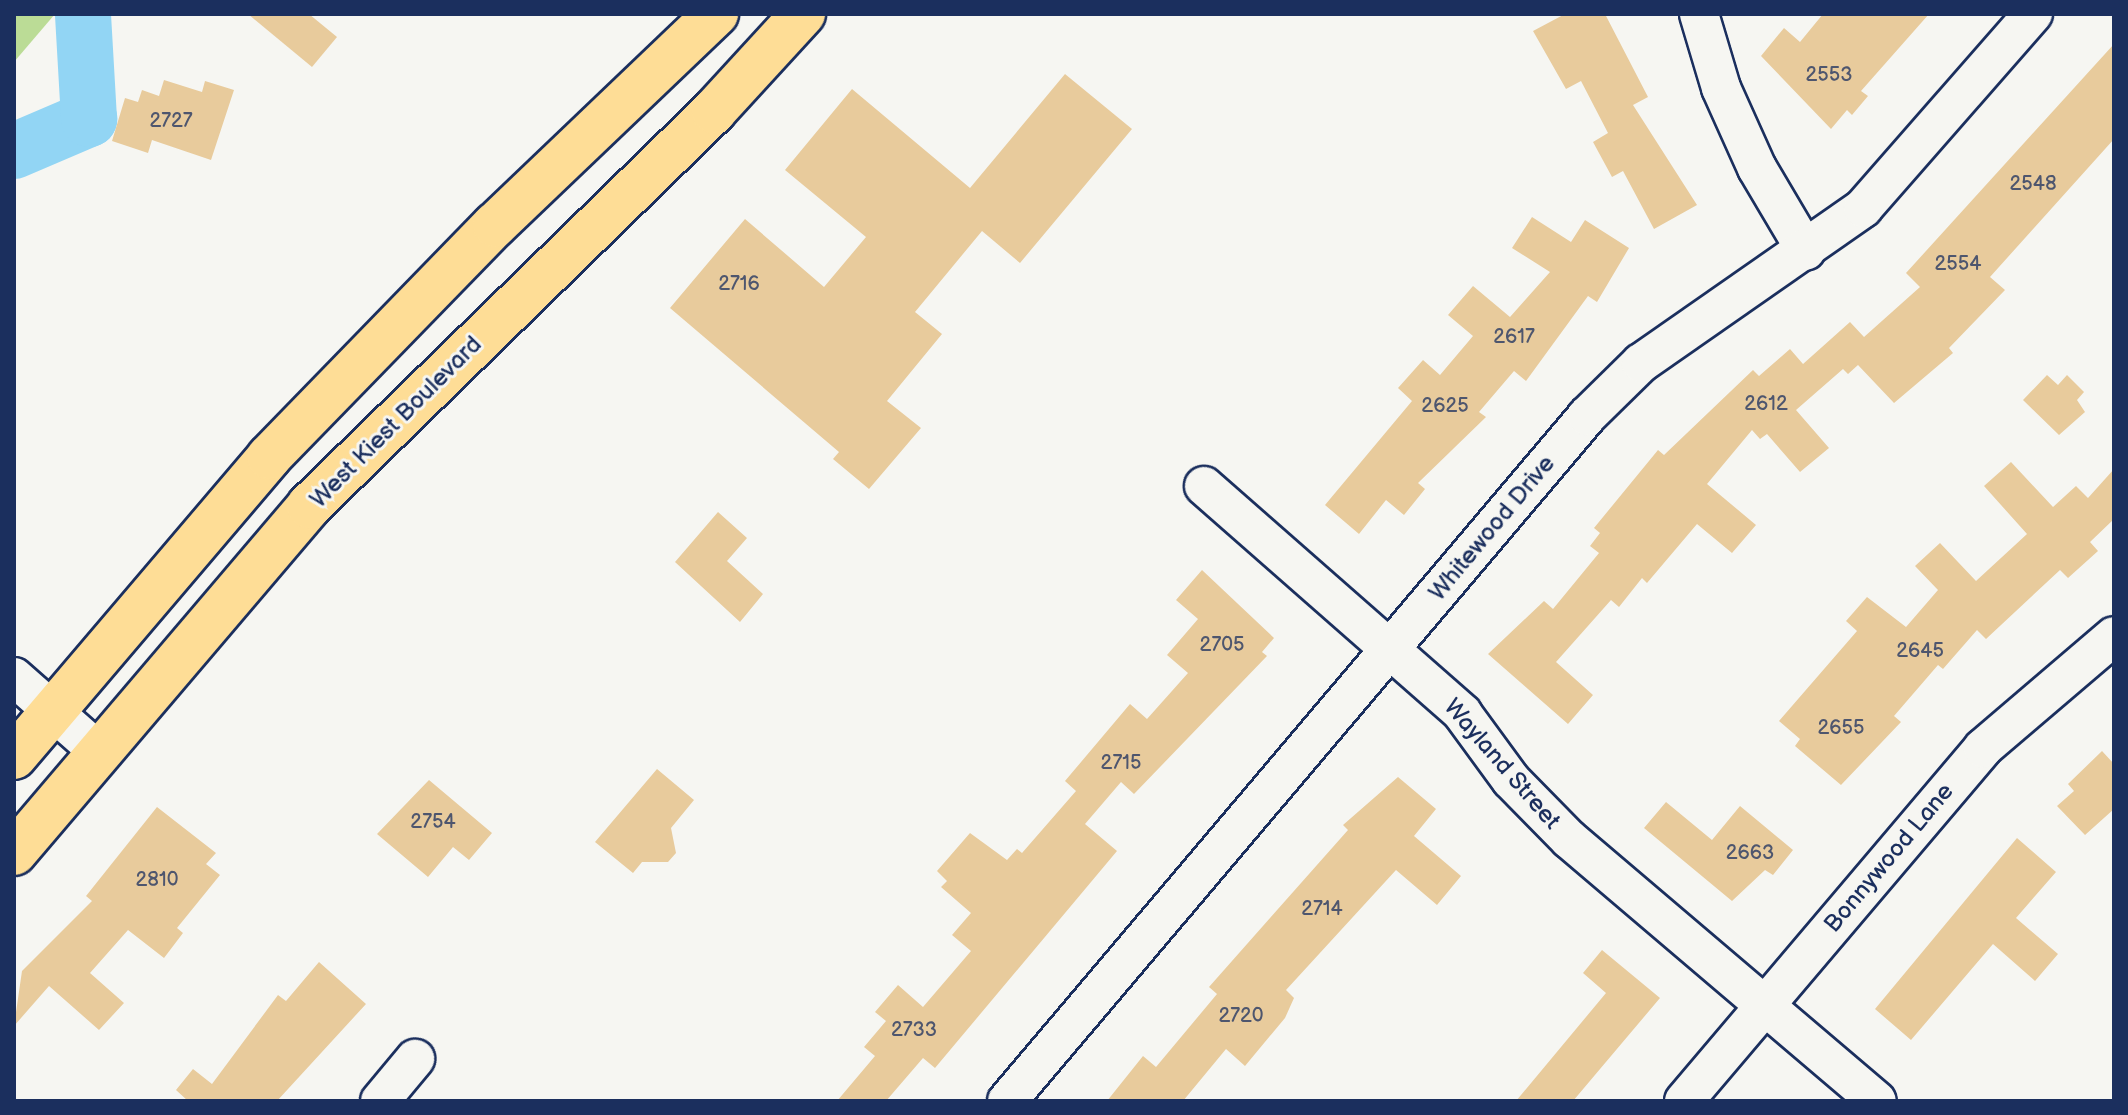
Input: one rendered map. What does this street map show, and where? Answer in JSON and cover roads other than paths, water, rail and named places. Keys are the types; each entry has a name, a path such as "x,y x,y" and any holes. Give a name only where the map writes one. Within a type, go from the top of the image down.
{"main road":[{"path":"14,757 269,457 495,225 716,14"},
{"name":"West Kiest Boulevard","path":"14,853 309,506 543,278 803,14"},
{"path":"495,225 543,278"}],"street":[{"path":"1699,14 1739,128 1806,251"},
{"name":"Whitewood Drive","path":"1007,1101 1391,646 1641,363 1806,251 1863,208 2033,14"},
{"name":"Wayland Street","path":"1204,486 1391,646 1462,713 1569,839 1877,1101"},
{"name":"Bonnywood Lane","path":"1684,1101 1983,748 2114,636"},
{"path":"14,677 98,751"},
{"path":"380,1101 415,1059"}],"waterway":[{"path":"14,151 89,119 83,14"}]}
